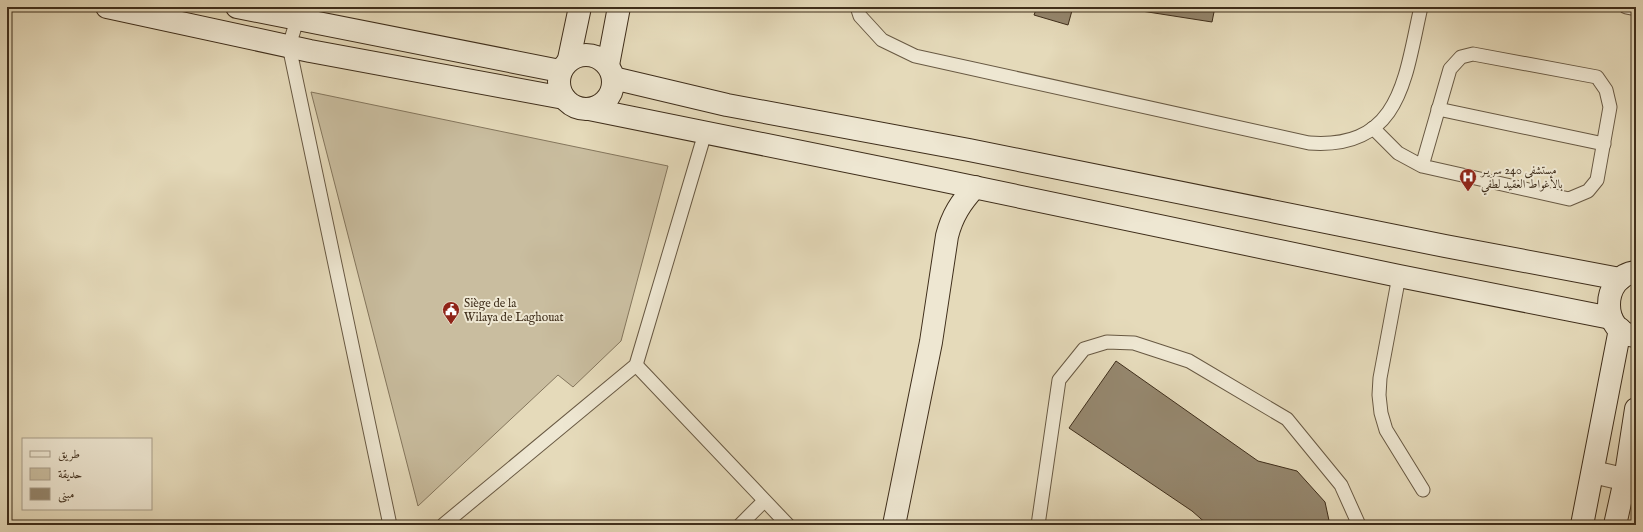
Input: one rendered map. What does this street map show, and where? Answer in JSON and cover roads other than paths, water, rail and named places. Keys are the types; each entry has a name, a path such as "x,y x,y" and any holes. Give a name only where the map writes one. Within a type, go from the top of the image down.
{"street":[{"path":"107,7 289,46 564,98"},
{"path":"237,7 297,20 565,65 577,55 594,55 602,59 611,72 727,105 969,150 1445,246 1632,270"},
{"path":"580,7 565,65 558,80 559,90 564,98 571,105 580,109 589,109 975,187 1399,276 1622,328"},
{"path":"589,109 600,106 608,99 612,89 611,72 619,7"},
{"path":"940,180 945,208 947,236"},
{"path":"894,525 931,342 947,236 954,214 960,204 975,187"},
{"path":"1582,525 1622,328 1608,304 1611,290 1632,270"},
{"path":"1615,525 1630,481 1636,409"},
{"path":"1593,472 1630,481"}],"lane":[{"path":"857,7 860,16 882,40 915,56 1309,143 1326,144 1342,142 1358,137 1374,128 1395,104 1402,89 1421,7"},
{"path":"1626,7 1636,9"},
{"path":"297,20 289,46 390,525"},
{"path":"1374,128 1398,153 1422,166 1568,199 1588,191 1597,180 1610,107 1606,90 1597,78 1474,54 1461,57 1450,70 1422,166"},
{"path":"1438,110 1604,144"},
{"path":"443,525 636,365 705,133"},
{"path":"1399,276 1380,378 1379,396 1381,413 1386,430 1422,490"},
{"path":"1038,525 1059,380 1084,350 1106,342 1134,343 1189,361 1288,419 1341,485 1359,525"},
{"path":"636,365 788,525"},
{"path":"740,525 764,501"}],"place":[{"name":"مستشفى 240 سريـر بالأغواط العقيد لطفي","path":"1468,192"},
{"name":"Siège de la Wilaya de Laghouat","path":"451,325"}]}
